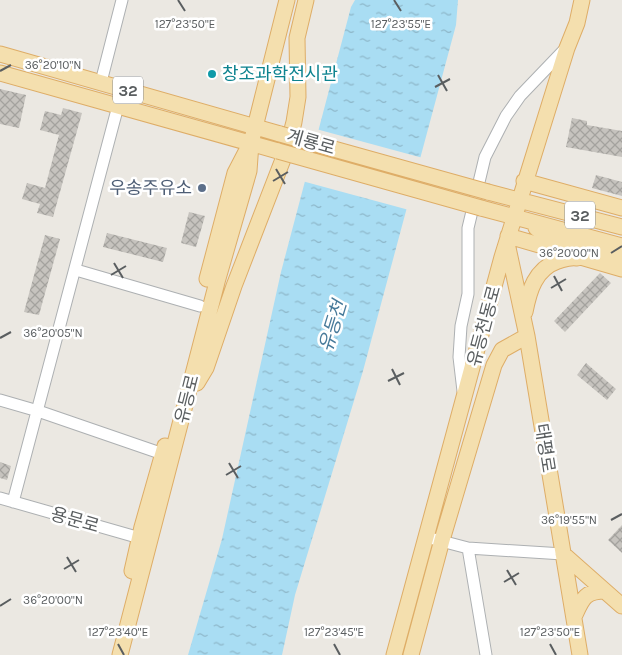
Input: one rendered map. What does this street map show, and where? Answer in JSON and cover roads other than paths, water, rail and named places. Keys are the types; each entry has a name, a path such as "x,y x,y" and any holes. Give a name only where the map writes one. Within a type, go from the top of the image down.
{"main road":[{"name":"유등로","path":"120,655 162,454 235,172 251,142 256,126 287,0"},
{"path":"187,399 206,368 234,286 287,149 298,97 297,38 306,0"},
{"name":"유등천동로","path":"394,655 513,216 567,48 577,23 582,0"},
{"name":"계룡로","path":"0,54 488,192 622,227"},
{"name":"계룡로","path":"0,73 622,246"},
{"name":"유등로","path":"109,655 136,558 145,539 187,399 217,282 249,171 251,142"},
{"path":"524,181 622,208"},
{"path":"537,204 546,198 622,219"},
{"path":"530,220 535,227 549,236 622,258"},
{"path":"507,238 622,269"},
{"name":"태평로","path":"507,238 527,336 580,655"},
{"path":"524,319 529,293 542,270 552,263 570,257 588,260"},
{"name":"유등천동로","path":"411,655 442,540 494,365 502,350 527,336"},
{"path":"563,554 622,606"},
{"path":"574,617 583,600 594,591 605,591"}],"street":[{"path":"101,82 122,0"},
{"path":"464,398 459,356 461,326 468,294 468,228 485,157 506,116 520,96 567,48"},
{"path":"14,502 118,106"},
{"path":"76,270 200,306"},
{"path":"0,400 38,411 162,454"},
{"name":"용문로","path":"0,498 145,539"},
{"path":"426,537 468,548 563,554"},
{"path":"468,548 486,655"}],"water":[{"name":"유등천","path":"355,0 458,0 456,25 363,371 295,595 282,655 188,655 222,539 281,272 351,7"}],"place":[{"name":"창조과학전시관","path":"212,74"},
{"name":"우송주유소","path":"202,188"}]}
